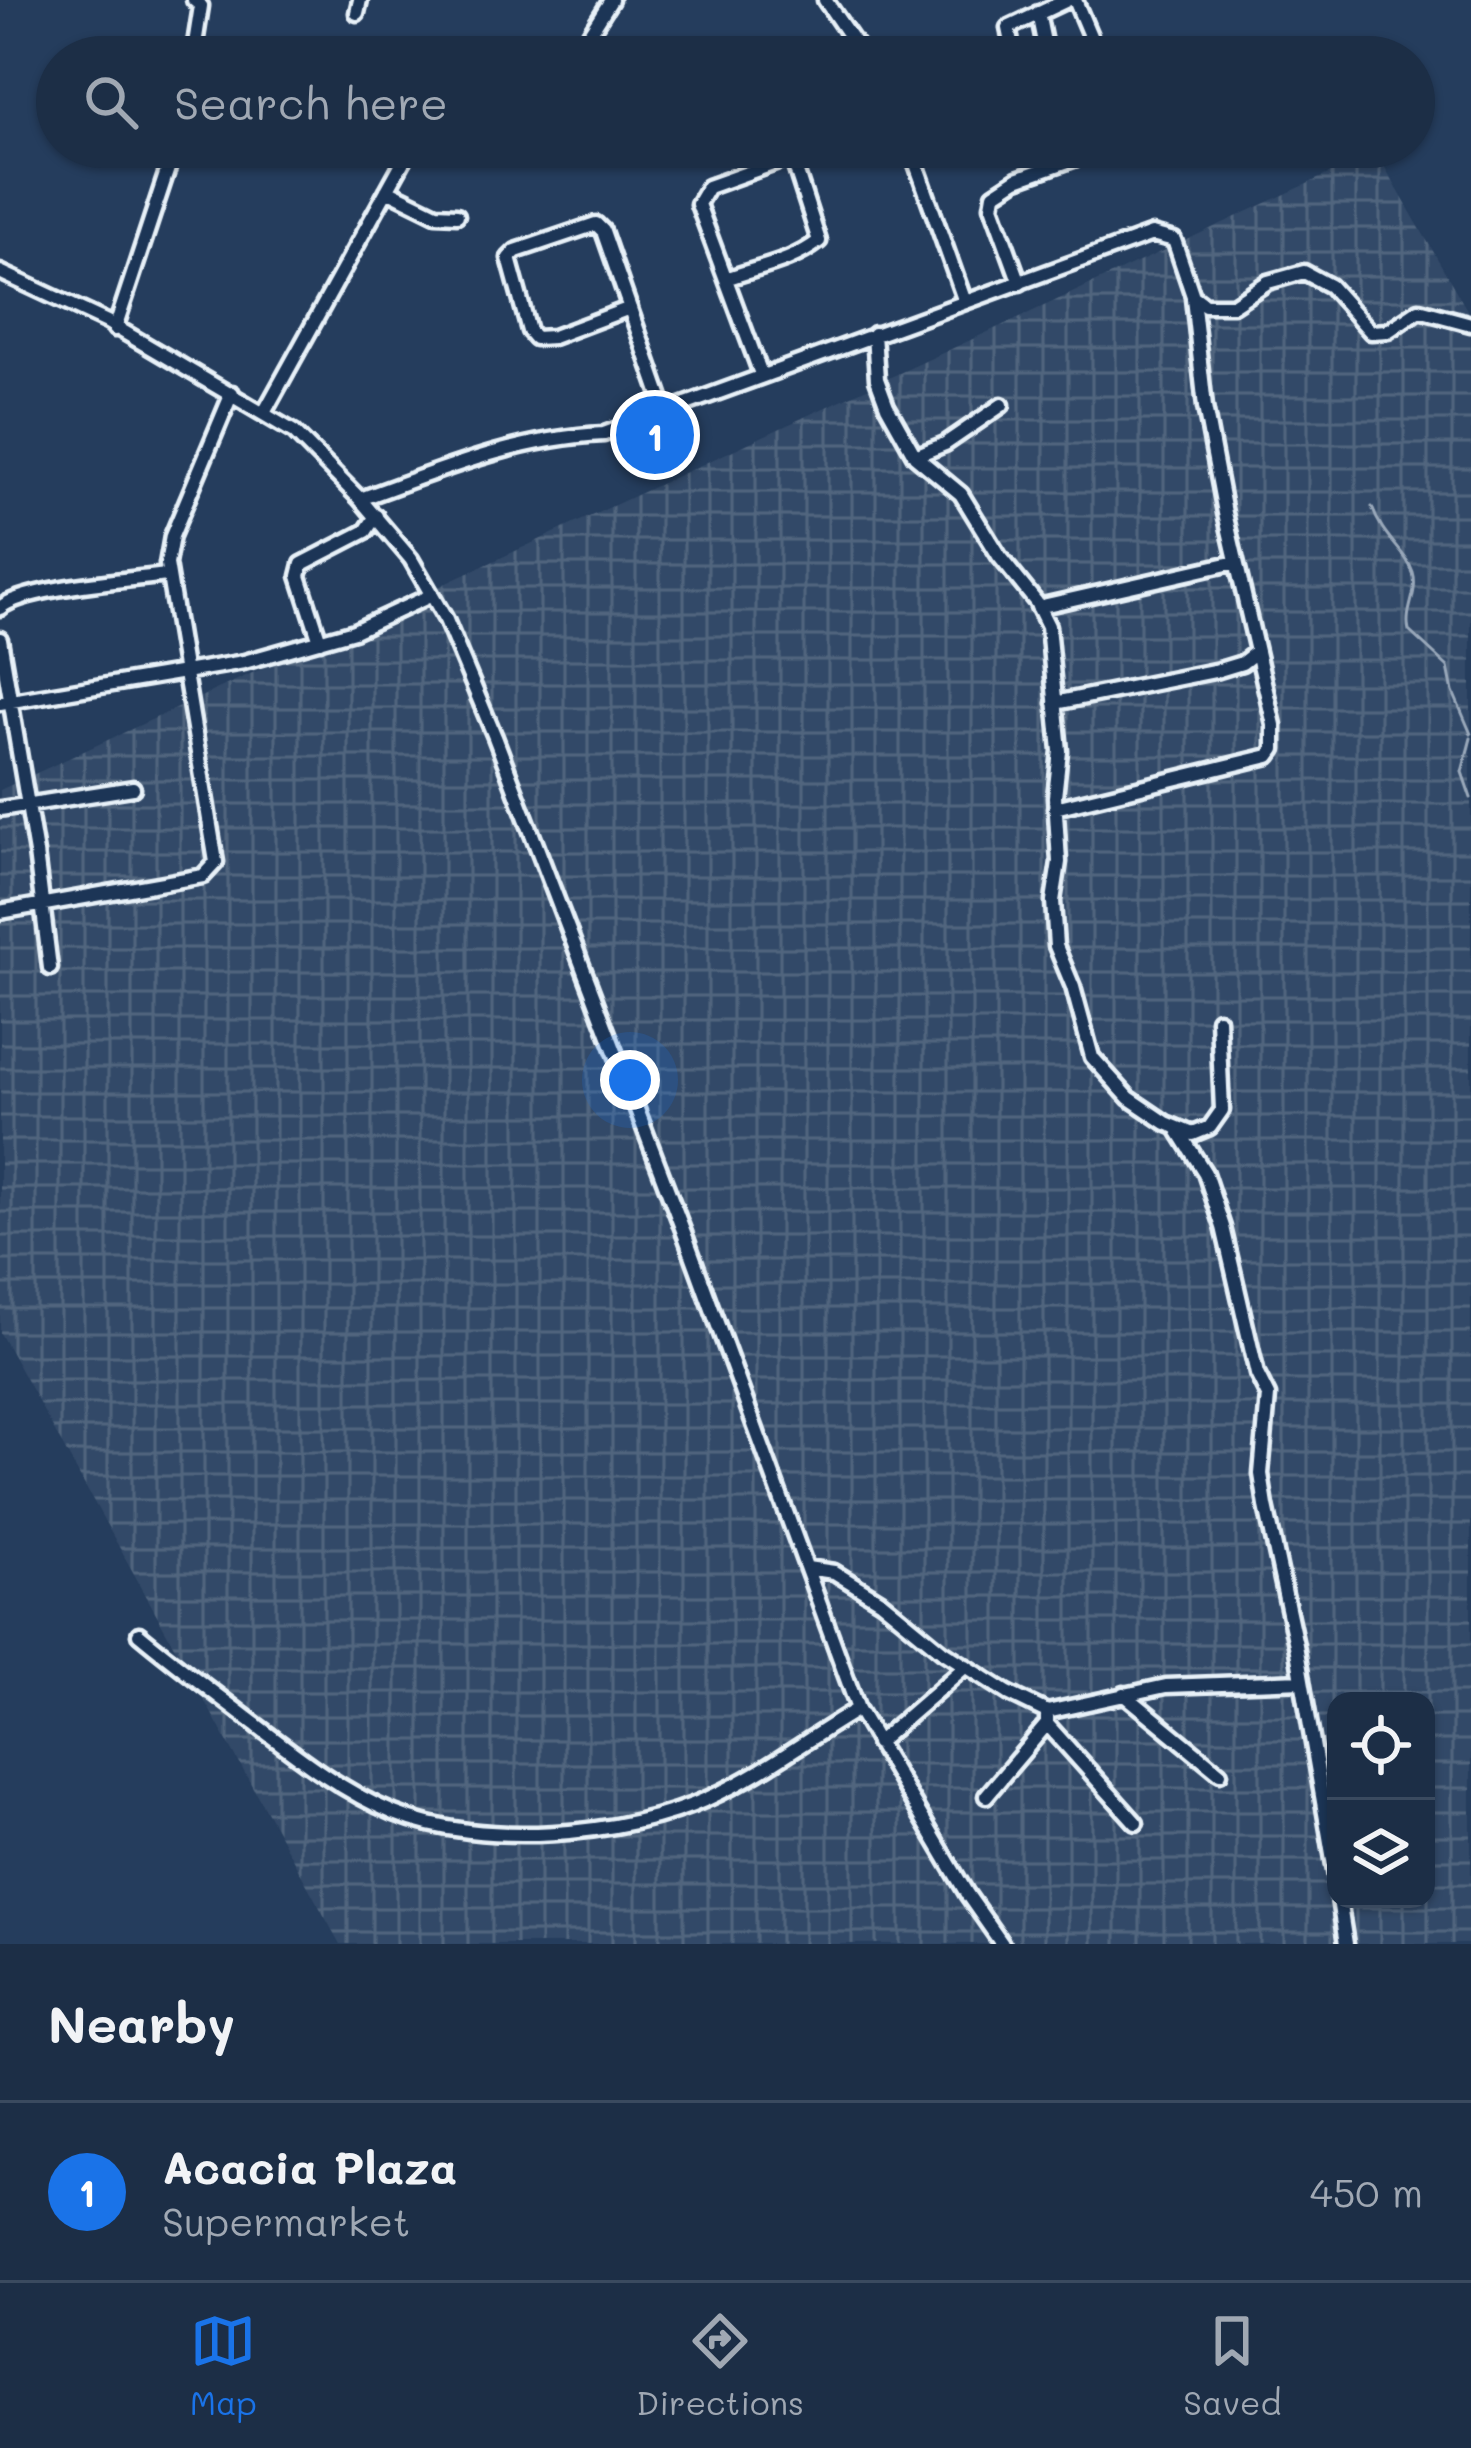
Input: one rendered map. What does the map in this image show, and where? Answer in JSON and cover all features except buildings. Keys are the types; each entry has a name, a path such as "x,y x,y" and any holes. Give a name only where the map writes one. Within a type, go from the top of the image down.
{"street":[{"path":"194,0 201,6 198,36"},
{"path":"825,0 850,36"},
{"path":"1010,36 1008,28 1071,0 1089,36"},
{"path":"590,36 612,4"},
{"path":"1038,13 1043,36"},
{"path":"115,329 168,168"},
{"path":"265,412 400,168"},
{"path":"761,374 698,205 709,188 764,168"},
{"path":"726,279 777,265 819,241 795,168"},
{"path":"917,168 965,302"},
{"path":"1020,283 994,214 994,194 1048,168"},
{"path":"387,190 436,214 457,215"},
{"path":"630,308 553,337 535,338 509,257 533,244 596,224 603,231 630,308 666,412"},
{"path":"360,499 497,450 554,436 604,434 1160,234 1174,240 1193,296 1205,407 1274,725 1274,749 1269,756 1055,808"},
{"path":"0,272 115,329 294,432 411,559 465,662 495,737 858,1709 967,1894 1002,1944"},
{"path":"1193,296 1204,305 1233,305 1268,283 1304,272 1330,286 1371,332 1388,331 1419,310 1471,324"},
{"path":"874,334 878,379 887,406 915,455 961,494 1048,626 1060,751 1055,808 1060,862 1053,901 1056,946 1092,1057 1129,1098 1178,1130 1193,1134 1210,1127 1222,1110 1218,1019"},
{"path":"0,912 203,876 212,870 216,850 167,575 172,536 232,393"},
{"path":"915,455 945,444 1001,405"},
{"path":"320,640 299,576 302,564 366,531 376,516"},
{"path":"1038,607 1236,562"},
{"path":"0,608 17,598 167,575"},
{"path":"5,702 244,662 354,631 432,596"},
{"path":"0,639 5,702 28,805 50,968"},
{"path":"1055,703 1219,670 1242,663 1256,652"},
{"path":"0,809 133,788"},
{"path":"1178,1130 1205,1173 1257,1374 1268,1396 1261,1474 1327,1825"},
{"path":"807,1568 834,1572 880,1600 965,1666 1047,1718 1136,1823"},
{"path":"139,1634 279,1745 340,1784 403,1816 487,1834 580,1831 670,1814 784,1760 858,1709"},
{"path":"877,1743 965,1666"},
{"path":"986,1796 1047,1718 1124,1694 1225,1682 1302,1681"},
{"path":"1124,1694 1220,1773"},
{"path":"1341,1908 1346,1944"}],"shaded area":[{"path":"1341,168 1385,168 1471,317 1471,1944 340,1944 0,1333 0,790"}],"waterway":[{"path":"1372,507 1413,573 1409,631 1448,667 1471,734"},
{"path":"1471,738 1462,772 1471,798"}],"place":[{"name":"Acacia Plaza","path":"655,435"}]}
